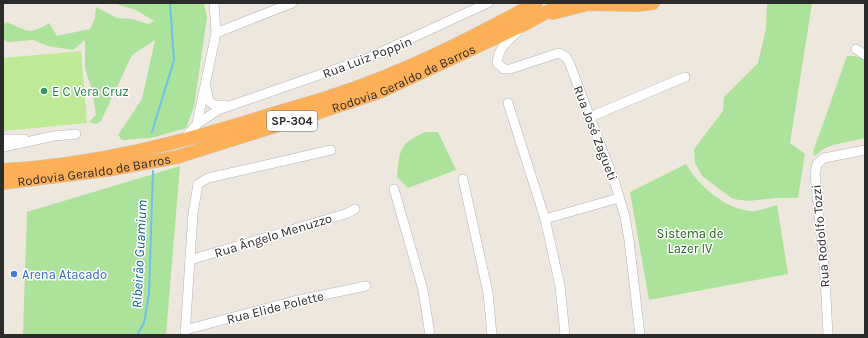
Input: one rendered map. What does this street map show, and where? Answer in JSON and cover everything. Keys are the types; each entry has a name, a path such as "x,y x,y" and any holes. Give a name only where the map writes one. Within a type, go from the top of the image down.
{"highway":[{"path":"436,52 521,3"},
{"name":"Rodovia Geraldo de Barros","path":"3,170 104,158 145,151 330,97 493,26 536,3"},
{"name":"Rodovia Geraldo de Barros","path":"3,183 107,170 177,157 382,91 527,23 563,3"},
{"path":"541,16 588,4 638,5 653,3"}],"street":[{"path":"197,124 216,33 214,3"},
{"path":"216,33 292,3"},
{"name":"Rua Luiz Poppin","path":"183,140 197,124 218,110 368,58 488,3"},
{"name":"Rua José Zagueti","path":"527,23 499,52 497,62 504,69 510,69 559,53 563,55 571,65 619,198 629,240 640,335"},
{"path":"856,49 865,55"},
{"path":"590,117 685,77"},
{"name":"Rua Luiz Poppin","path":"205,83 206,96 214,105 219,106 242,102"},
{"path":"508,103 545,219 560,286 565,335"},
{"path":"3,147 76,134"},
{"path":"3,139 44,139"},
{"path":"185,333 193,213 198,184 208,178 331,150"},
{"name":"Rua Rodolfo Tozzi","path":"828,335 825,277 815,174 817,164 824,158 865,150"},
{"path":"463,179 488,293 492,335"},
{"path":"394,189 423,290 430,335"},
{"path":"545,219 619,198"},
{"name":"Rua Ângelo Menuzzo","path":"190,260 348,213 355,209"},
{"name":"Rua Elide Polette","path":"185,333 294,301 366,286"}],"green space":[{"path":"113,3 204,4 207,17 194,107 186,128 151,138 122,140 118,135 142,99 155,40 132,55 101,121 96,124 89,122 96,115 92,91 85,68 85,40 73,50 48,46 33,40 8,42 3,40 3,25 6,22 32,31 49,23 57,36 90,29 95,18 96,7 117,18 132,19 148,24 154,21 136,10"},
{"path":"767,3 812,3 790,143 805,154 798,198 775,198 748,201 733,199 702,176 695,163 694,149 723,111 724,97 758,63 766,29"},
{"name":"E C Vera Cruz","path":"81,51 87,123 3,131 3,58"},
{"path":"847,56 865,59 865,138 825,148 816,156 813,154 814,149"},
{"path":"425,132 438,132 456,170 408,188 397,177 400,154 402,148 410,140"},
{"name":"Sistema de Lazer IV","path":"686,164 705,188 713,195 731,206 753,211 777,205 788,274 649,300 630,192"},
{"path":"180,166 166,335 23,335 27,212"}],"waterway":[{"name":"Ribeirão Guamium","path":"152,132 174,60 170,3"},
{"name":"Ribeirão Guamium","path":"137,335 144,323 149,293 153,171"}],"place":[{"name":"E C Vera Cruz","path":"44,91"},
{"name":"Arena Atacado","path":"14,274"}]}
